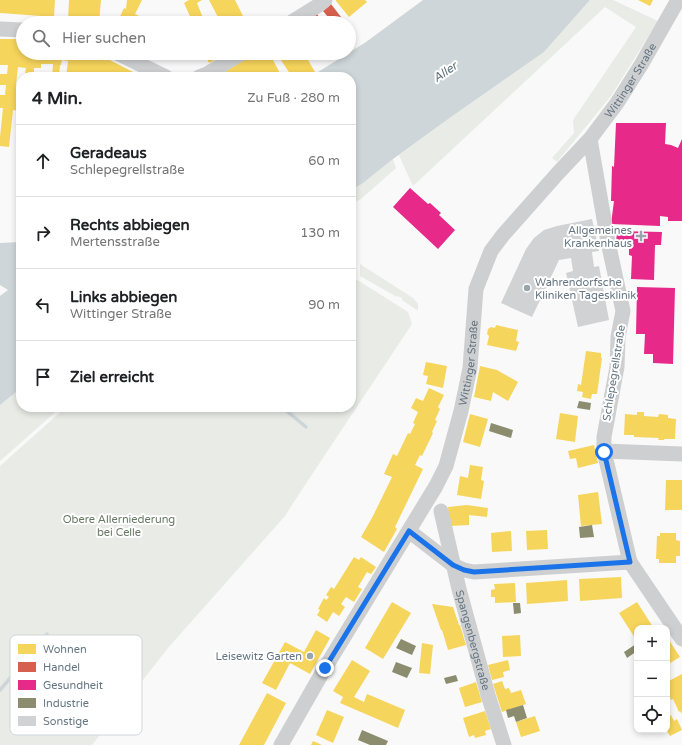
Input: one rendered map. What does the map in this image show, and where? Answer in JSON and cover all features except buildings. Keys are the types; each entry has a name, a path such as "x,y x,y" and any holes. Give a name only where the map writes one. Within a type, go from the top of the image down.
{"street":[{"path":"301,16 325,0"},
{"name":"Wittinger Straße","path":"282,745 325,668 436,486 446,466 461,411 470,368 476,289 491,251 503,235 553,178 590,139 617,103 641,65 678,0"},
{"path":"0,29 16,30"},
{"path":"131,60 156,72"},
{"path":"210,72 230,60"},
{"name":"Schlepegrellstraße","path":"590,139 606,235 623,311 618,337 617,367 604,437 604,452 630,562 682,639"},
{"path":"604,452 682,454"},
{"name":"Spangenbergstraße","path":"440,511 488,695 504,745"},
{"path":"409,531 453,565 464,570 474,572 630,562"}],"green space":[{"path":"590,0 613,0 658,21 611,96 557,162 552,158 574,133 573,120 636,27 605,7 413,186 399,155 544,52"},
{"path":"393,159 396,168 361,199 356,202 356,185"},
{"path":"360,264 413,298 418,304 418,309 417,310 402,300 402,298 397,297 360,276"},
{"name":"Obere Allerniederung bei Celle","path":"356,279 408,312 412,324 356,408"},
{"path":"16,392 16,412 55,412 0,461 0,405"},
{"name":"Obere Allerniederung bei Celle","path":"60,412 354,412 285,516 168,648 142,681 142,635 10,635 10,735 100,735 92,745 0,745 0,466"}],"water":[{"name":"Aller","path":"423,0 590,0 544,52 451,117 356,187 356,72 318,72 337,60 356,60 356,48"},
{"path":"16,242 16,392 0,405 0,296 8,290 0,285 0,243"}],"waterway":[{"path":"288,412 306,427"},
{"path":"0,690 10,678"}],"place":[{"name":"Allgemeines Krankenhaus","path":"641,236"},
{"name":"Wahrendorfsche Kliniken Tagesklinik","path":"527,288"},
{"name":"Leisewitz Garten","path":"310,656"}],"route":[{"path":"325,668 409,531 453,565 464,570 474,572 630,562 604,452"}]}
